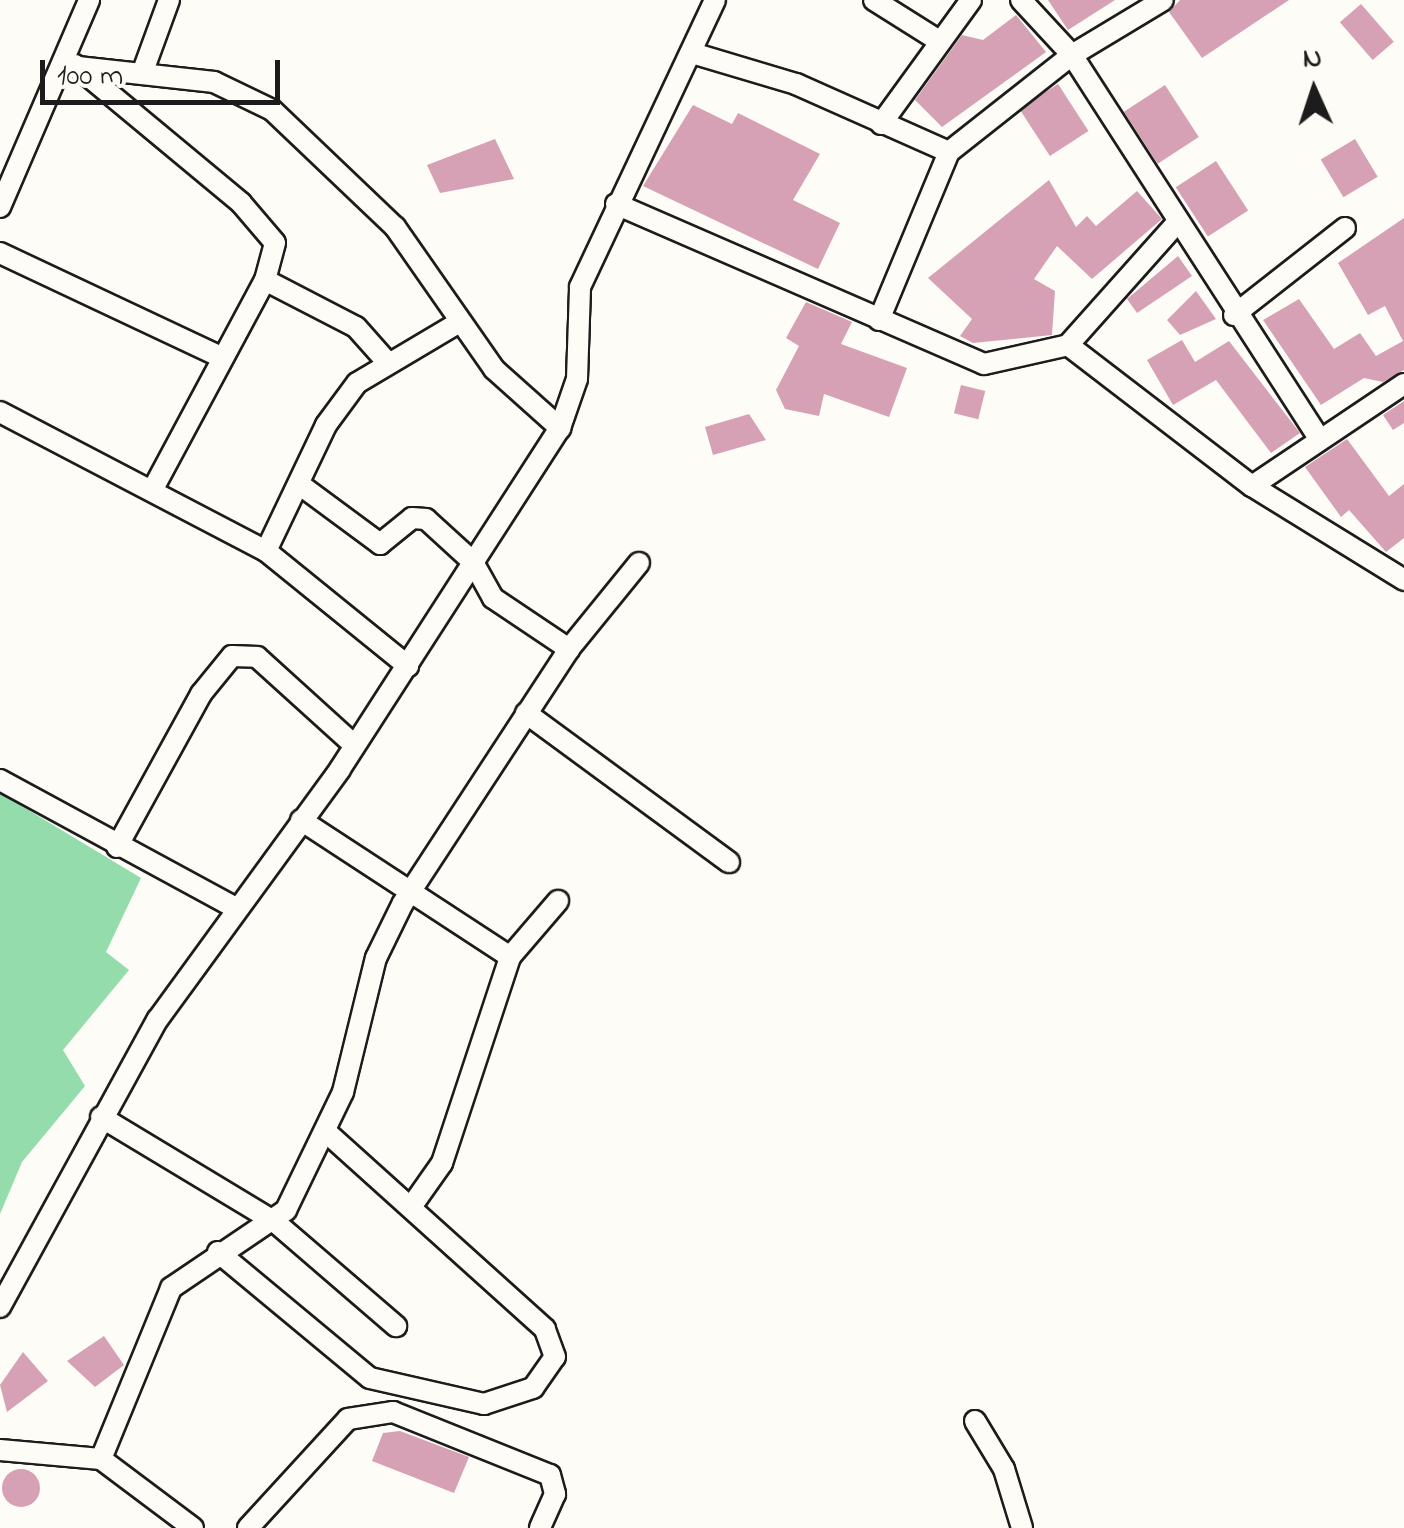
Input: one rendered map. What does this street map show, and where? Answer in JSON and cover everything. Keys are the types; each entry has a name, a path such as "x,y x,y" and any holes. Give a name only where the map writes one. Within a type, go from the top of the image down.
{"street":[{"path":"0,207 74,64 89,0"},
{"path":"144,72 168,0"},
{"path":"0,1308 101,1117 236,908 408,666 560,428 577,380 580,286 715,0"},
{"path":"874,0 939,41"},
{"path":"882,124 971,0"},
{"path":"1022,0 1072,55 1175,225 1318,436"},
{"path":"879,320 950,152 1072,55 1163,0"},
{"path":"692,52 796,84 950,152"},
{"path":"74,64 214,82 272,110 394,227 494,370 560,428"},
{"path":"74,64 269,230 276,256 153,489"},
{"path":"616,204 984,364 1068,345 1175,225"},
{"path":"1234,314 1345,228"},
{"path":"0,253 223,358"},
{"path":"265,280 356,327 388,363"},
{"path":"266,551 339,405 388,363 458,323"},
{"path":"1068,345 1252,486 1404,580"},
{"path":"1252,486 1318,436 1404,384"},
{"path":"0,412 266,551 408,666"},
{"path":"298,484 320,492 372,542 388,542 420,517 473,562 493,598 570,648"},
{"path":"101,1459 171,1288 218,1252 275,1222 327,1133 376,958 412,892 570,648 638,563"},
{"path":"117,847 201,694 232,656 257,657 354,745"},
{"path":"526,713 729,862"},
{"path":"0,780 117,847 236,908"},
{"path":"300,820 510,957"},
{"path":"411,1207 442,1163 510,957 558,901"},
{"path":"101,1117 275,1222 396,1326"},
{"path":"218,1252 370,1378 433,1400 521,1398 554,1360 550,1336 327,1133"},
{"path":"248,1528 348,1418 392,1412 550,1475 555,1494 540,1528"},
{"path":"975,1421 1015,1524"},
{"path":"0,1450 101,1459 193,1528"}],"green space":[{"path":"0,793 141,878 106,952 129,970 63,1050 85,1086 22,1162 0,1214"}],"building":[{"path":"1048,0 1115,0 1068,30"},
{"path":"1180,0 1289,0 1202,58 1169,12"},
{"path":"1361,4 1394,42 1373,60 1340,22"},
{"path":"1016,15 1046,52 942,127 915,100 962,35 983,40"},
{"path":"1058,84 1088,131 1050,156 1019,109"},
{"path":"1165,85 1199,137 1158,164 1124,112"},
{"path":"693,105 732,124 738,113 820,154 793,200 840,223 818,269 643,186"},
{"path":"495,139 514,179 440,193 427,165"},
{"path":"1355,139 1378,177 1343,197 1321,160"},
{"path":"1216,161 1248,210 1208,237 1176,187"},
{"path":"1049,180 1076,227 1087,216 1096,226 1137,191 1162,219 1092,279 1057,246 1034,279 1055,291 1052,335 973,343 960,336 972,319 928,278"},
{"path":"1404,218 1404,370 1383,382 1364,378 1321,405 1263,320 1299,299 1334,349 1360,333 1376,356 1403,341 1385,306 1368,315 1338,263"},
{"path":"1178,256 1192,276 1137,313 1127,299"},
{"path":"1196,291 1216,319 1180,335 1167,320"},
{"path":"806,302 852,322 841,344 907,368 889,417 824,394 819,416 785,409 776,390 799,346 786,338"},
{"path":"1182,340 1195,362 1229,341 1300,433 1271,453 1216,380 1173,405 1147,360"},
{"path":"961,385 985,391 978,419 954,413"},
{"path":"1404,401 1404,423 1393,430 1383,415"},
{"path":"749,414 766,440 713,455 705,427"},
{"path":"1347,439 1389,496 1404,484 1404,538 1386,552 1349,510 1341,517 1305,467"},
{"path":"104,1336 124,1365 95,1387 67,1361"},
{"path":"23,1352 48,1381 7,1412 0,1385"},
{"path":"400,1431 469,1457 454,1493 372,1461 383,1433"},
{"path":"21,1469 34,1475 40,1488 34,1501 21,1507 8,1501 2,1488 8,1475"}]}
